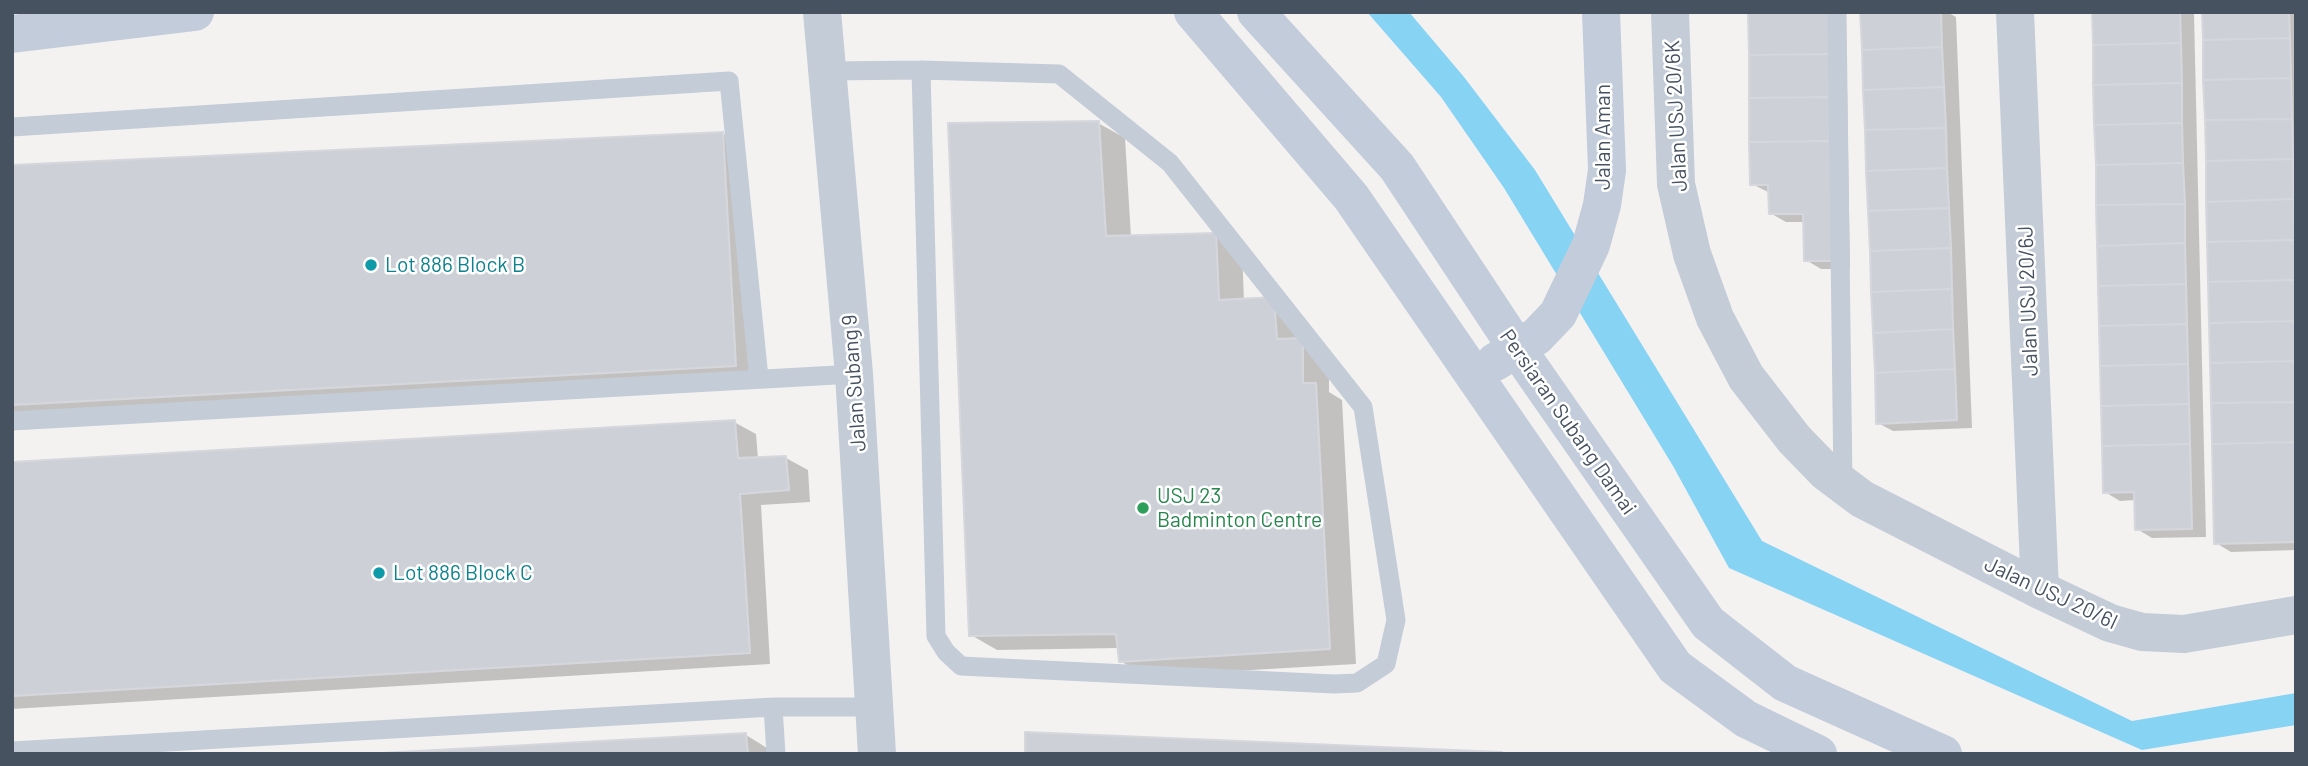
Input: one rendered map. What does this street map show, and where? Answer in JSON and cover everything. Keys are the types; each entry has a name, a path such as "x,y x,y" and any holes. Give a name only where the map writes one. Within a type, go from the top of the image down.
{"street":[{"path":"12,34 195,12"},
{"name":"Jalan Subang 9","path":"822,12 854,374 877,754"},
{"path":"1193,12 1351,197 1675,667 1746,719 1818,754"},
{"name":"Persiaran Subang Damai","path":"1256,12 1397,167 1528,343 1707,623 1785,682 1943,754"},
{"name":"Jalan Aman","path":"1472,375 1528,343 1558,314 1591,244 1602,205 1606,170 1601,12"},
{"name":"Jalan USJ 20/6K","path":"1670,12 1676,184 1692,254 1715,318 1746,377 1794,439 1835,479"},
{"name":"Jalan USJ 20/6J","path":"2015,12 2040,590"},
{"name":"Jalan USJ 20/6I","path":"1835,479 1862,499 2110,624 2142,632 2184,634 2296,615"}],"lane":[{"path":"1835,479 1838,12"},
{"path":"827,71 922,70 1059,74 1170,163 1363,407 1396,620 1387,664 1357,683 1334,684 961,666 946,652 936,636 922,70"},
{"path":"12,127 729,81 759,378"},
{"path":"12,421 854,374"},
{"path":"773,707 776,754"},
{"path":"12,751 773,707 874,707"}],"water":[{"path":"1367,12 1409,12 1464,77 1535,170 1762,541 2132,721 2296,693 2296,725 2142,750 1729,568 1673,466 1504,188 1441,97"}],"building":[{"path":"1748,12 1832,12 1833,54 1749,55"},
{"path":"1860,12 1941,12 1942,47 1862,50"},
{"path":"2092,12 2180,12 2181,43 2093,45"},
{"path":"2202,12 2289,12 2290,38 2203,40"},
{"path":"2290,38 2291,78 2203,80 2203,40"},
{"path":"2181,43 2182,83 2093,85 2093,45"},
{"path":"1942,47 1944,87 1863,90 1862,50"},
{"path":"1833,54 1833,97 1749,98 1749,55"},
{"path":"2291,78 2292,119 2205,120 2203,80"},
{"path":"2182,83 2182,123 2094,125 2093,85"},
{"path":"1944,87 1946,128 1865,130 1863,90"},
{"path":"1833,97 1834,141 1749,142 1749,98"},
{"path":"2292,119 2293,159 2206,161 2205,120"},
{"name":"USJ 23 Badminton Centre","path":"1099,121 1106,236 1216,233 1219,300 1274,297 1277,339 1303,338 1303,383 1316,383 1330,649 1119,662 1116,634 969,636 948,123"},
{"path":"2182,123 2183,163 2096,165 2094,125"},
{"path":"1946,128 1947,168 1866,171 1865,130"},
{"name":"Lot 886 Block B","path":"723,132 736,366 12,405 12,165"},
{"path":"1834,141 1835,261 1804,261 1803,214 1769,214 1768,185 1750,185 1749,142"},
{"path":"2293,159 2294,199 2206,202 2206,161"},
{"path":"2183,163 2185,204 2096,205 2096,165"},
{"path":"1947,168 1949,208 1868,211 1866,171"},
{"path":"2294,199 2295,240 2207,242 2206,202"},
{"path":"2185,204 2185,243 2097,246 2096,205"},
{"path":"1949,208 1951,248 1870,251 1868,211"},
{"path":"2295,240 2296,280 2208,282 2207,242"},
{"path":"2185,243 2186,284 2098,286 2097,246"},
{"path":"1951,248 1952,289 1871,292 1870,251"},
{"path":"2296,280 2296,321 2209,323 2208,282"},
{"path":"2186,284 2187,324 2099,326 2098,286"},
{"path":"1952,289 1953,329 1873,333 1871,292"},
{"path":"2296,321 2296,361 2210,363 2209,323"},
{"path":"2187,324 2188,364 2100,366 2099,326"},
{"path":"1953,329 1955,369 1875,373 1873,333"},
{"path":"2296,361 2296,402 2211,403 2210,363"},
{"path":"2188,364 2189,404 2101,406 2100,366"},
{"path":"1955,369 1957,420 1876,424 1875,373"},
{"path":"2296,402 2296,442 2212,444 2211,403"},
{"path":"2189,404 2190,444 2102,446 2101,406"},
{"name":"Lot 886 Block C","path":"735,420 738,458 786,456 789,490 740,494 750,653 12,696 12,462"},
{"path":"2296,442 2296,542 2214,544 2212,444"},
{"path":"2190,444 2192,529 2135,530 2134,492 2103,493 2102,446"},
{"path":"1025,732 1502,752 1505,754 1025,754"},
{"path":"746,733 748,754 363,754"}],"place":[{"name":"Lot 886 Block B","path":"371,265"},
{"name":"USJ 23 Badminton Centre","path":"1143,508"},
{"name":"Lot 886 Block C","path":"379,573"}]}
